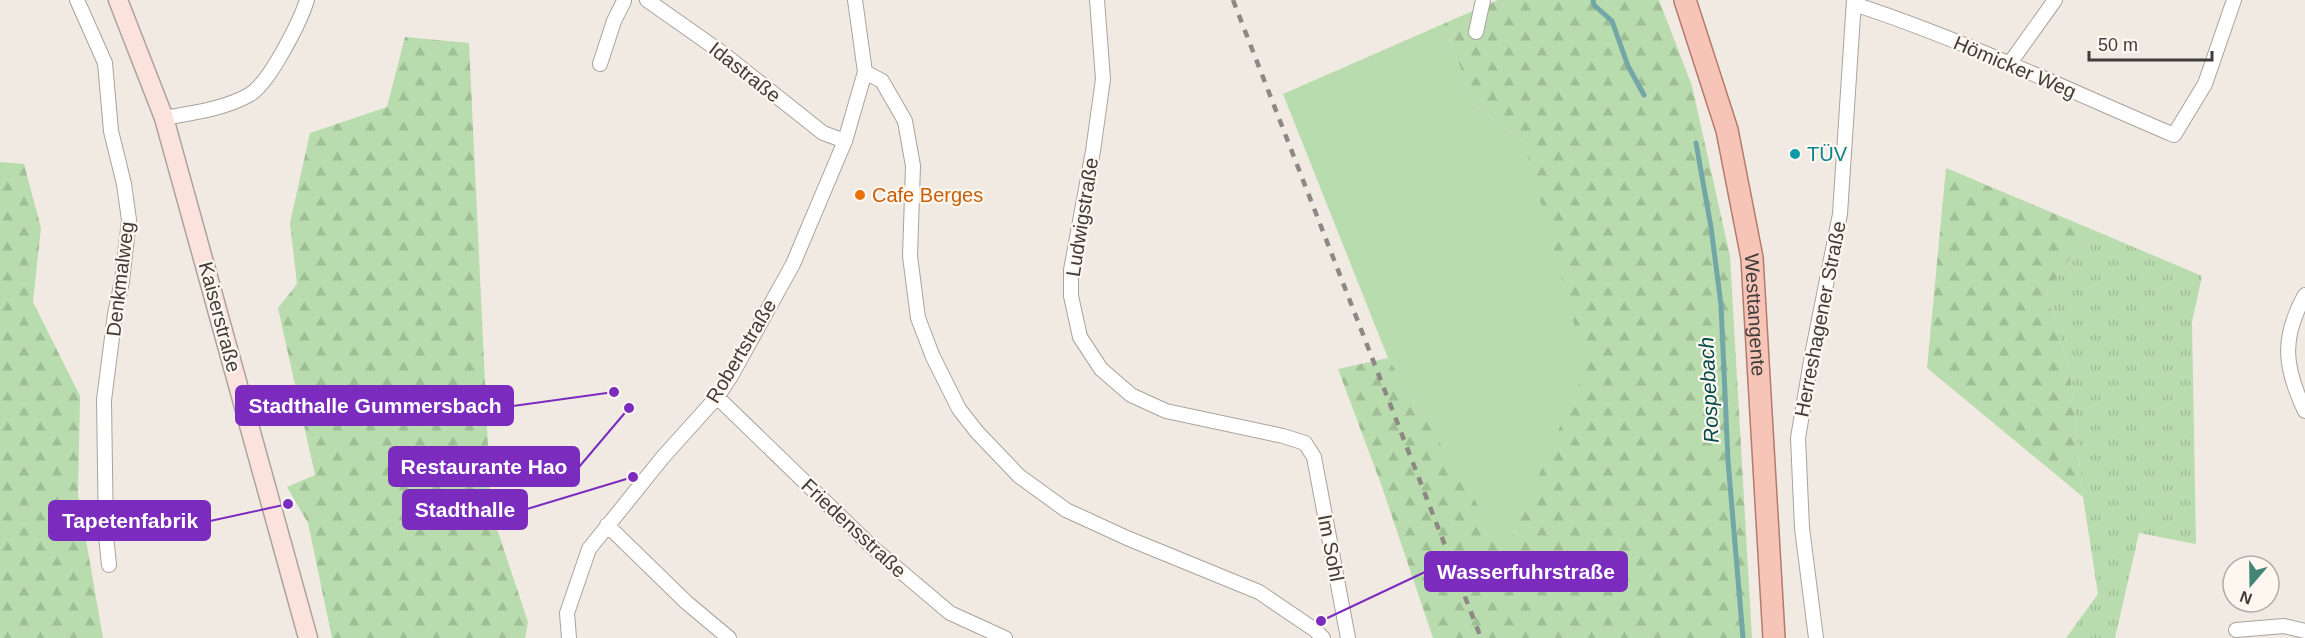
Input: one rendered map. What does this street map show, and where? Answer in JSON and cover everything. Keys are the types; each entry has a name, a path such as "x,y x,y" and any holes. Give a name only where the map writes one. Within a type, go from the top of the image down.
{"main road":[{"name":"Westtangente","path":"1685,0 1727,130 1752,258 1774,638"}],"street":[{"name":"Denkmalweg","path":"78,0 105,63 111,131 124,184 129,220 104,400 106,536 109,566"},
{"name":"Kaiserstraße","path":"118,0 164,118 308,638"},
{"path":"164,118 213,109 251,94 279,60 303,15 307,0"},
{"path":"600,64 614,21 624,0"},
{"name":"Idastraße","path":"646,0 721,52 823,133 845,141"},
{"path":"855,0 865,72 882,81 905,121 913,166 910,256 918,318 959,409 977,432 1019,476 1066,510 1259,592 1315,630 1323,638"},
{"name":"Ludwigstraße","path":"1097,0 1103,79 1093,151 1071,270 1071,296 1080,337 1101,369 1131,395 1166,411 1283,436 1305,443 1314,457"},
{"path":"1476,32 1483,0"},
{"path":"2010,63 2055,0"},
{"name":"Hömicker Weg","path":"1854,2 1905,20 2010,63 2174,135 2205,84 2234,0"},
{"name":"Herreshagener Straße","path":"1816,638 1802,528 1798,438 1840,214 1854,2"},
{"name":"Robertstraße","path":"569,638 567,613 589,549 680,438 717,397 793,264 845,141 865,72"},
{"path":"2305,295 2293,317 2287,351 2294,388 2305,411"},
{"name":"Friedensstraße","path":"717,397 872,547 950,613 1005,638"},
{"name":"Im Sohl","path":"1314,457 1348,638"},
{"path":"607,525 686,602 729,638"},
{"path":"2236,630 2284,626 2305,631"}],"green space":[{"path":"1498,0 1659,0 1692,86 1730,256 1752,638 1433,638 1382,487 1338,369 1388,358 1506,550 1524,142 1476,107 1443,24"},
{"path":"1443,24 1476,107 1524,142 1586,367 1506,551 1388,358 1283,94"},
{"path":"405,37 469,43 491,511 528,622 525,638 332,638 308,523 287,487 315,475 278,308 297,284 290,223 310,133 387,107"},
{"path":"0,162 24,164 41,228 33,302 80,396 78,494 103,638 0,638"},
{"path":"1946,168 2091,229 2046,293 2070,373 2083,497 1927,368"},
{"path":"2091,229 2202,276 2192,322 2196,544 2139,533 2115,638 2066,638 2098,594 2083,497 2070,373 2046,293"}],"waterway":[{"name":"Rospebach","path":"1593,0 1594,5 1612,21 1628,66 1644,95"},
{"name":"Rospebach","path":"1696,143 1711,227 1721,305 1728,461 1743,638"}],"railway":[{"path":"1233,0 1481,638"}],"place":[{"name":"TÜV","path":"1795,154"},
{"name":"Cafe Berges","path":"860,195"},
{"name":"Stadthalle Gummersbach","path":"614,392"},
{"name":"Restaurante Hao","path":"629,408"},
{"name":"Stadthalle","path":"633,477"},
{"name":"Tapetenfabrik","path":"288,504"},
{"name":"Wasserfuhrstraße","path":"1321,621"}]}
